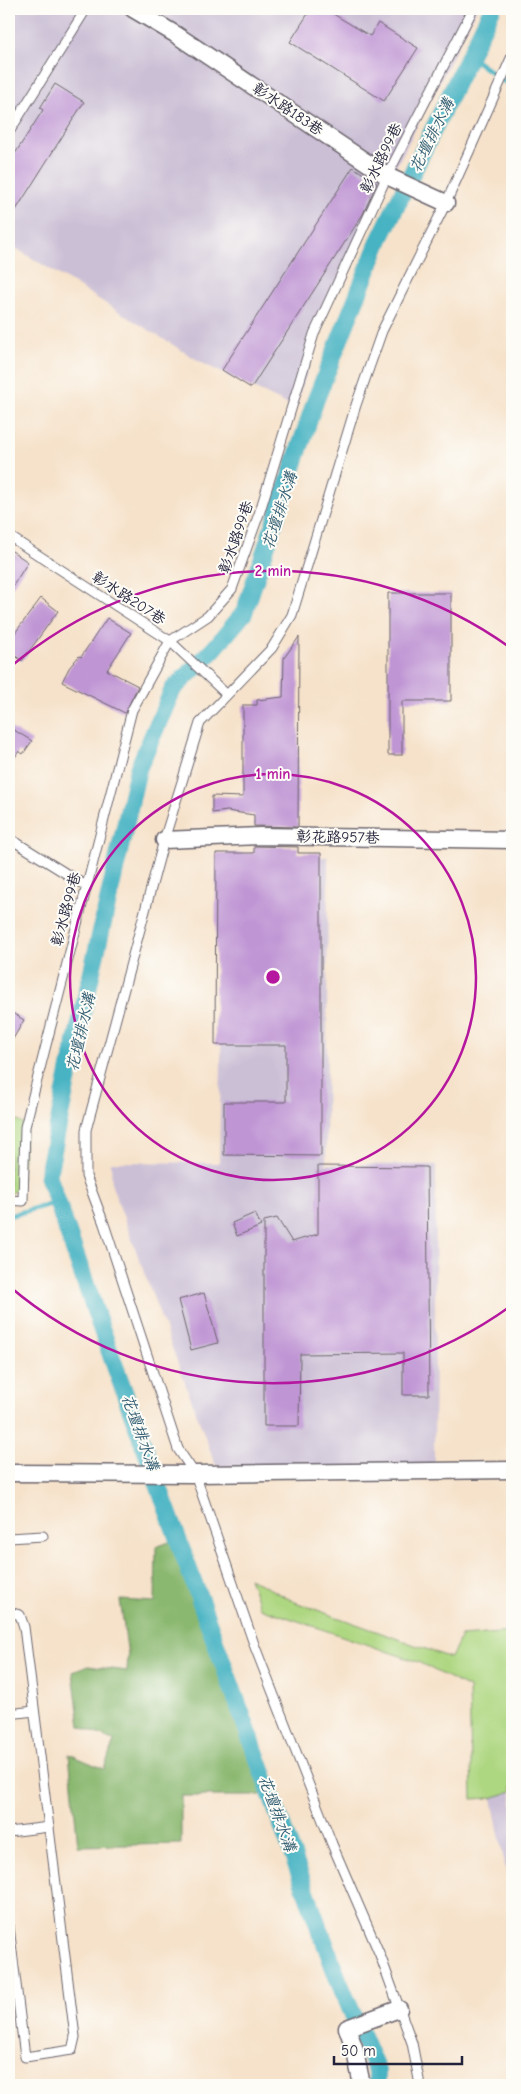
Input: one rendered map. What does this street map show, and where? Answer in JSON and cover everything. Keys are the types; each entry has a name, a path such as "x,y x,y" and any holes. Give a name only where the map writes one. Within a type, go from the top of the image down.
{"street":[{"name":"彰水路183巷","path":"133,9 175,34 388,176 443,202"},
{"name":"彰花路957巷","path":"164,840 260,836 512,840"},
{"path":"9,1473 194,1474 512,1470"},
{"path":"362,2085 354,2047 347,2028 399,2009"}],"lane":[{"path":"9,132 86,9"},
{"name":"彰水路99巷","path":"9,1200 23,1201 25,1127 132,710 170,641 208,616 232,589 260,511 314,334 388,176 473,9"},
{"path":"420,2085 412,2043 380,1955 332,1844 259,1656 194,1474 178,1449 104,1224 86,1176 86,1130 164,840 200,723 272,648 292,615 356,405 382,331 512,56"},
{"name":"彰水路207巷","path":"9,536 170,641 226,694"},
{"path":"9,838 86,886"},
{"path":"9,1538 44,1536"},
{"path":"9,1612 20,1615 24,1627 75,2037 72,2050 25,2057 9,1927"},
{"path":"9,1714 34,1711"},
{"path":"9,1832 49,1827"}],"shaded area":[{"path":"9,9 477,9 336,284 295,408 204,364 9,244"},
{"path":"225,857 328,857 326,1164 436,1165 434,1469 216,1466 112,1186 111,1162 219,1163"},
{"path":"512,1791 512,1902 492,1798"}],"green space":[{"path":"9,1116 27,1126 20,1186 9,1195"},
{"path":"180,1538 278,1792 253,1796 181,1796 181,1844 78,1846 69,1754 104,1769 114,1741 80,1726 73,1672 88,1666 127,1671 128,1655 120,1600 155,1602 156,1547"},
{"path":"249,1578 295,1602 451,1658 461,1636 512,1632 512,1791 492,1798 472,1799 469,1688 418,1662 260,1608"}],"building":[{"path":"311,9 325,9 370,36 378,23 418,48 384,101 290,42"},
{"path":"55,84 84,102 9,221 9,163 43,110 40,108"},
{"path":"353,167 377,183 363,214 251,388 222,370"},
{"path":"9,549 28,562 9,592"},
{"path":"388,593 451,593 451,701 402,701 402,755 388,755"},
{"path":"41,598 58,611 22,661 9,651 9,641"},
{"path":"107,618 131,633 107,670 138,686 125,713 62,682 69,668 79,656 81,657"},
{"path":"299,637 298,827 254,826 254,815 227,811 212,813 212,796 243,797 243,705 257,705 257,700 283,697 284,658"},
{"path":"9,727 32,741 23,754 19,751 9,766"},
{"path":"254,846 298,847 298,853 321,853 321,1156 224,1155 224,1102 286,1102 286,1045 215,1045 216,853 254,853"},
{"path":"9,1011 24,1020 9,1046"},
{"path":"318,1166 427,1167 429,1395 403,1395 403,1353 300,1354 299,1426 264,1426 264,1221 277,1218 292,1242 318,1234"},
{"path":"255,1213 261,1226 237,1236 232,1223"},
{"path":"204,1293 218,1343 191,1350 178,1300"}],"waterway":[{"name":"花壇排水溝","path":"377,2085 377,2071 339,1982 100,1325 48,1175 69,1072 138,769 173,689 213,650 244,613 316,399 380,239 492,9"},
{"path":"469,56 512,87"},
{"path":"9,1216 57,1202"}]}
